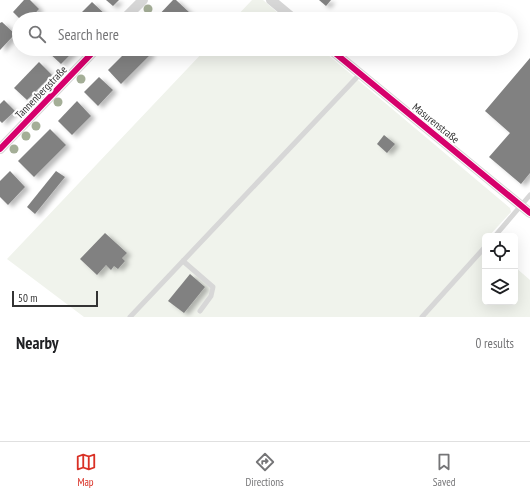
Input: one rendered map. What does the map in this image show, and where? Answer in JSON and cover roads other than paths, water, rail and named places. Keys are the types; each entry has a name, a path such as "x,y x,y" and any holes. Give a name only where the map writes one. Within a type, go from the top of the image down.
{"street":[{"path":"131,12 143,0"},
{"path":"271,0 286,12"},
{"name":"Tannenbergstraße","path":"0,149 89,56"},
{"name":"Masurenstraße","path":"338,56 530,213"}],"lane":[{"path":"130,317 360,74"},
{"path":"498,233 530,195"},
{"path":"422,317 482,250"},
{"path":"183,261 213,287 212,296 200,312"}]}
